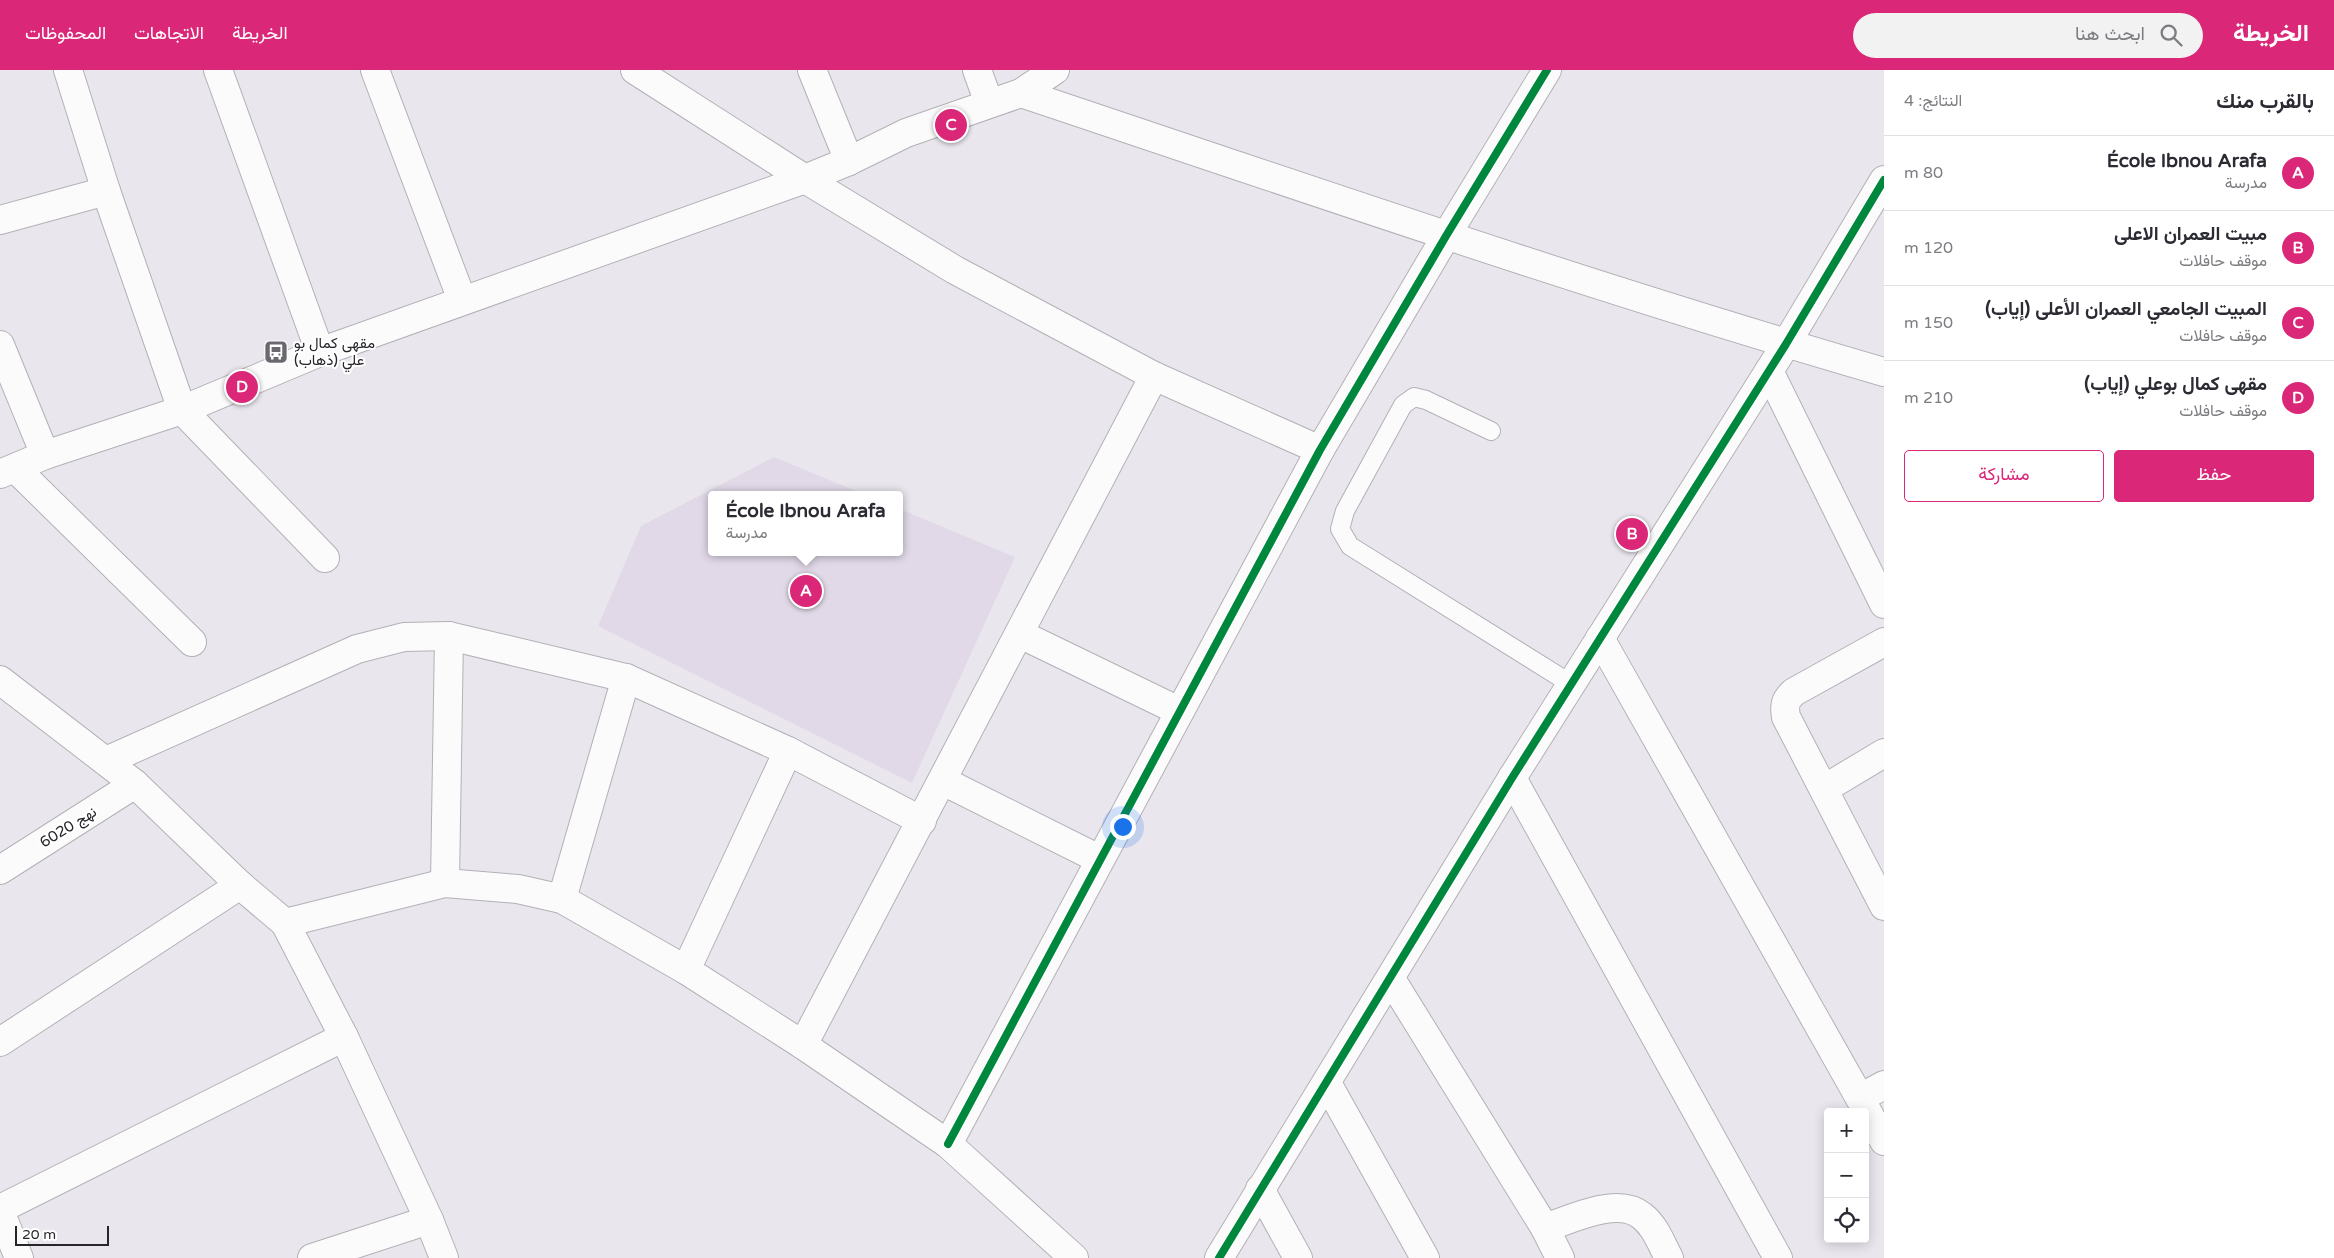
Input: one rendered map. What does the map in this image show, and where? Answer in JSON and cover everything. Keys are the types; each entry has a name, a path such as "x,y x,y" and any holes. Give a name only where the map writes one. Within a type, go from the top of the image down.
{"street":[{"path":"68,70 106,191 182,410 325,558"},
{"path":"218,70 320,352"},
{"path":"375,70 462,300"},
{"path":"812,70 849,161"},
{"path":"978,70 989,102"},
{"path":"192,642 8,472 45,456 182,410 320,352 805,179 849,161 906,133 989,102 1022,93 1055,70"},
{"path":"948,1144 1178,711 1320,450 1446,236 1548,70"},
{"path":"642,72 805,179 955,270 1154,376 1320,450"},
{"path":"1022,93 1446,236 1786,344 1884,372"},
{"path":"1219,1258 1391,980 1512,778 1786,344 1884,180"},
{"path":"0,220 106,191"},
{"path":"0,345 45,456"},
{"path":"1769,371 1884,604"},
{"path":"803,1045 1154,376"},
{"path":"1020,634 1178,711"},
{"path":"106,761 357,650 404,637 449,636 626,678 788,751 922,821"},
{"path":"445,883 449,636"},
{"path":"1600,638 1884,1141"},
{"path":"1884,642 1794,692 1786,699 1784,707 1786,716 1824,789 1876,869 1884,906"},
{"path":"562,899 626,678"},
{"path":"0,680 135,784 240,885 285,923 344,1037 429,1220 444,1258"},
{"path":"686,970 788,751"},
{"path":"1824,789 1884,752"},
{"path":"1512,778 1778,1258"},
{"path":"943,781 1099,859"},
{"name":"نهج 6020","path":"0,870 135,784"},
{"path":"285,923 445,883 518,889 562,899 686,970 803,1045 948,1144 1074,1258"},
{"path":"0,1042 240,885"},
{"path":"1391,980 1545,1228 1560,1258"},
{"path":"18,1258 0,1210 344,1037"},
{"path":"1327,1083 1425,1258"},
{"path":"1860,1098 1884,1085"},
{"path":"1260,1189 1298,1258"},
{"path":"1545,1228 1606,1208 1628,1207 1642,1215 1654,1229 1669,1258"},
{"path":"312,1258 429,1220"}],"lane":[{"path":"1491,431 1426,400 1414,397 1403,406 1398,414 1345,511 1340,529 1350,546 1571,684"}],"shaded area":[{"path":"774,457 855,491 708,491"},
{"path":"708,491 708,556 903,556 903,510 1015,557 912,783 598,626 641,526"}],"cycle path":[{"path":"948,1144 1320,450 1446,236 1547,70"},
{"path":"1219,1258 1512,778 1786,344 1884,180"}],"place":[{"name":"المبيت الجامعي العمران الأعلى (إياب)","path":"951,125"},
{"name":"مقهى كمال بو علي (ذهاب)","path":"276,352"},
{"name":"مقهى كمال بوعلي (إياب)","path":"242,387"},
{"name":"مبيت العمران الاعلى","path":"1632,534"},
{"name":"École Ibnou Arafa","path":"806,591"}]}
